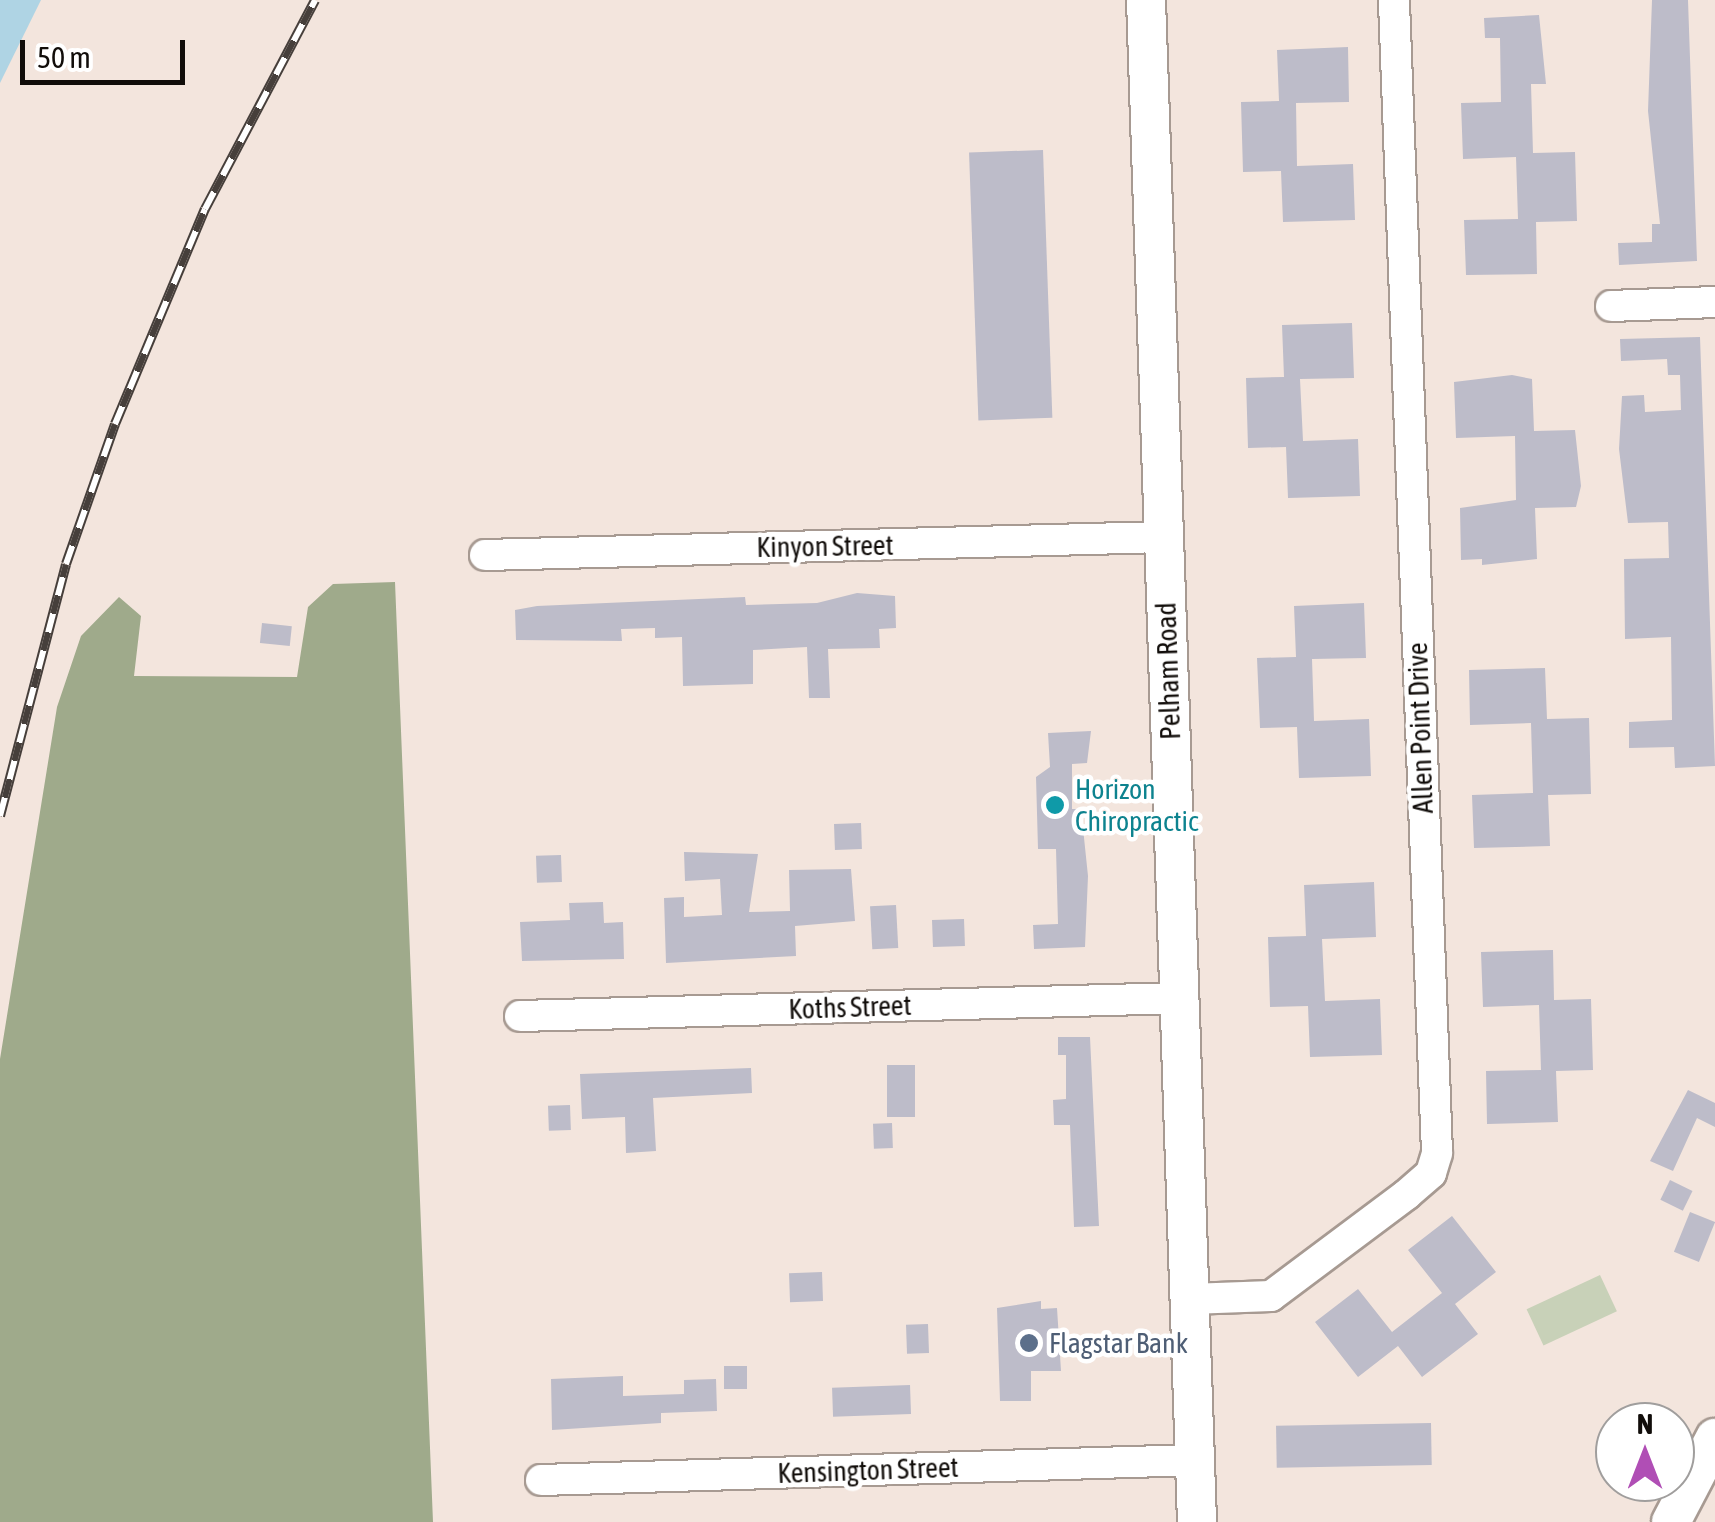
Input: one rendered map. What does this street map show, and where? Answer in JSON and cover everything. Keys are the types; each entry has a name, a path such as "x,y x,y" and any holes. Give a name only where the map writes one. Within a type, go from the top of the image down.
{"main road":[{"name":"Pelham Road","path":"1146,0 1197,1522"},
{"path":"1671,1522 1715,1438"}],"street":[{"name":"Allen Point Drive","path":"1190,1299 1271,1296 1406,1195 1431,1172 1437,1152 1394,0"},
{"path":"1611,306 1715,302"},
{"name":"Kinyon Street","path":"486,555 1164,538"},
{"name":"Koths Street","path":"520,1016 1179,998"},
{"name":"Kensington Street","path":"541,1480 1196,1460"}],"green space":[{"path":"395,582 433,1522 0,1522 0,1059 57,707 81,636 119,597 141,616 134,676 297,677 308,607 333,584"},
{"path":"1600,1275 1617,1311 1543,1345 1527,1309"}],"water":[{"path":"0,0 41,0 0,83"}],"building":[{"path":"1652,0 1688,0 1697,261 1619,265 1618,243 1652,242 1652,224 1660,224 1648,111"},
{"path":"1539,15 1546,84 1531,84 1533,153 1575,152 1577,221 1536,222 1537,274 1466,275 1464,220 1518,219 1516,157 1463,159 1461,103 1501,102 1500,38 1485,38 1484,18"},
{"path":"1348,47 1349,102 1296,103 1297,166 1353,164 1355,220 1283,222 1281,171 1243,172 1241,102 1279,101 1277,50"},
{"path":"1043,150 1052,418 978,420 969,153"},
{"path":"1352,323 1354,378 1300,379 1303,441 1358,439 1360,496 1288,498 1286,447 1248,448 1246,378 1284,377 1282,325"},
{"path":"1700,337 1715,766 1675,768 1674,747 1629,748 1629,722 1672,720 1671,637 1625,639 1624,559 1669,558 1668,522 1628,523 1619,449 1622,396 1644,395 1645,412 1681,410 1680,375 1668,375 1667,359 1621,361 1620,339"},
{"path":"1512,375 1532,379 1534,431 1575,430 1581,486 1576,507 1535,508 1537,559 1482,565 1482,559 1461,560 1460,508 1516,500 1515,436 1456,438 1454,382"},
{"path":"857,593 895,596 896,628 879,629 880,648 828,649 830,698 809,698 807,647 753,650 753,684 683,686 682,637 655,638 655,628 621,629 622,641 516,640 515,610 537,606 745,597 746,605 817,603"},
{"path":"1364,603 1366,658 1312,659 1314,721 1369,719 1371,776 1299,778 1297,727 1260,728 1257,658 1296,657 1294,606"},
{"path":"262,623 292,626 290,646 260,643"},
{"path":"1545,668 1547,719 1589,718 1591,794 1548,795 1550,846 1474,848 1472,795 1533,793 1531,723 1470,725 1469,670"},
{"path":"1091,731 1087,763 1072,764 1072,809 1081,809 1088,876 1085,947 1034,949 1033,925 1058,924 1056,849 1038,849 1036,777 1050,767 1048,733"},
{"path":"861,823 862,849 835,850 834,824"},
{"path":"684,852 758,854 749,912 790,911 789,870 851,869 855,921 795,926 796,956 666,963 664,898 684,897 684,917 722,915 720,879 685,881"},
{"path":"561,855 562,882 537,883 536,856"},
{"path":"1374,882 1376,937 1322,939 1325,1001 1380,999 1382,1055 1310,1057 1308,1006 1270,1007 1268,937 1306,936 1304,885"},
{"path":"603,902 604,923 623,922 624,959 522,961 520,922 570,920 569,903"},
{"path":"896,905 898,948 872,949 870,906"},
{"path":"964,919 965,946 933,947 932,920"},
{"path":"1553,950 1554,1000 1591,999 1593,1070 1556,1071 1558,1122 1487,1124 1486,1071 1541,1070 1539,1005 1483,1007 1481,952"},
{"path":"1058,1037 1090,1037 1099,1226 1074,1227 1070,1125 1054,1125 1053,1100 1066,1099 1066,1055 1058,1055"},
{"path":"887,1065 915,1065 915,1117 887,1117"},
{"path":"751,1068 752,1093 653,1098 656,1151 626,1153 625,1117 582,1119 580,1074"},
{"path":"1688,1090 1715,1103 1715,1127 1697,1118 1673,1171 1650,1161"},
{"path":"570,1105 571,1130 549,1131 548,1106"},
{"path":"892,1123 893,1148 874,1149 873,1124"},
{"path":"1670,1180 1692,1191 1683,1211 1660,1200"},
{"path":"1690,1212 1715,1222 1699,1262 1674,1252"},
{"path":"1452,1216 1496,1272 1455,1304 1478,1334 1422,1377 1398,1346 1358,1377 1315,1322 1358,1289 1392,1332 1442,1293 1408,1250"},
{"path":"822,1272 823,1301 790,1302 789,1273"},
{"name":"Flagstar Bank","path":"1041,1301 1041,1309 1057,1308 1061,1371 1031,1371 1031,1401 1000,1401 997,1308"},
{"path":"928,1324 929,1353 907,1354 906,1325"},
{"path":"724,1366 747,1366 747,1389 724,1389"},
{"path":"623,1376 623,1396 684,1394 684,1380 716,1379 717,1411 661,1413 661,1423 552,1430 551,1379"},
{"path":"910,1385 911,1414 833,1417 832,1388"},
{"path":"1431,1423 1432,1465 1277,1468 1276,1426"}],"railway":[{"path":"0,816 66,564 115,424 205,209 315,0"}],"place":[{"name":"Horizon Chiropractic","path":"1055,805"},
{"name":"Flagstar Bank","path":"1029,1343"}]}
